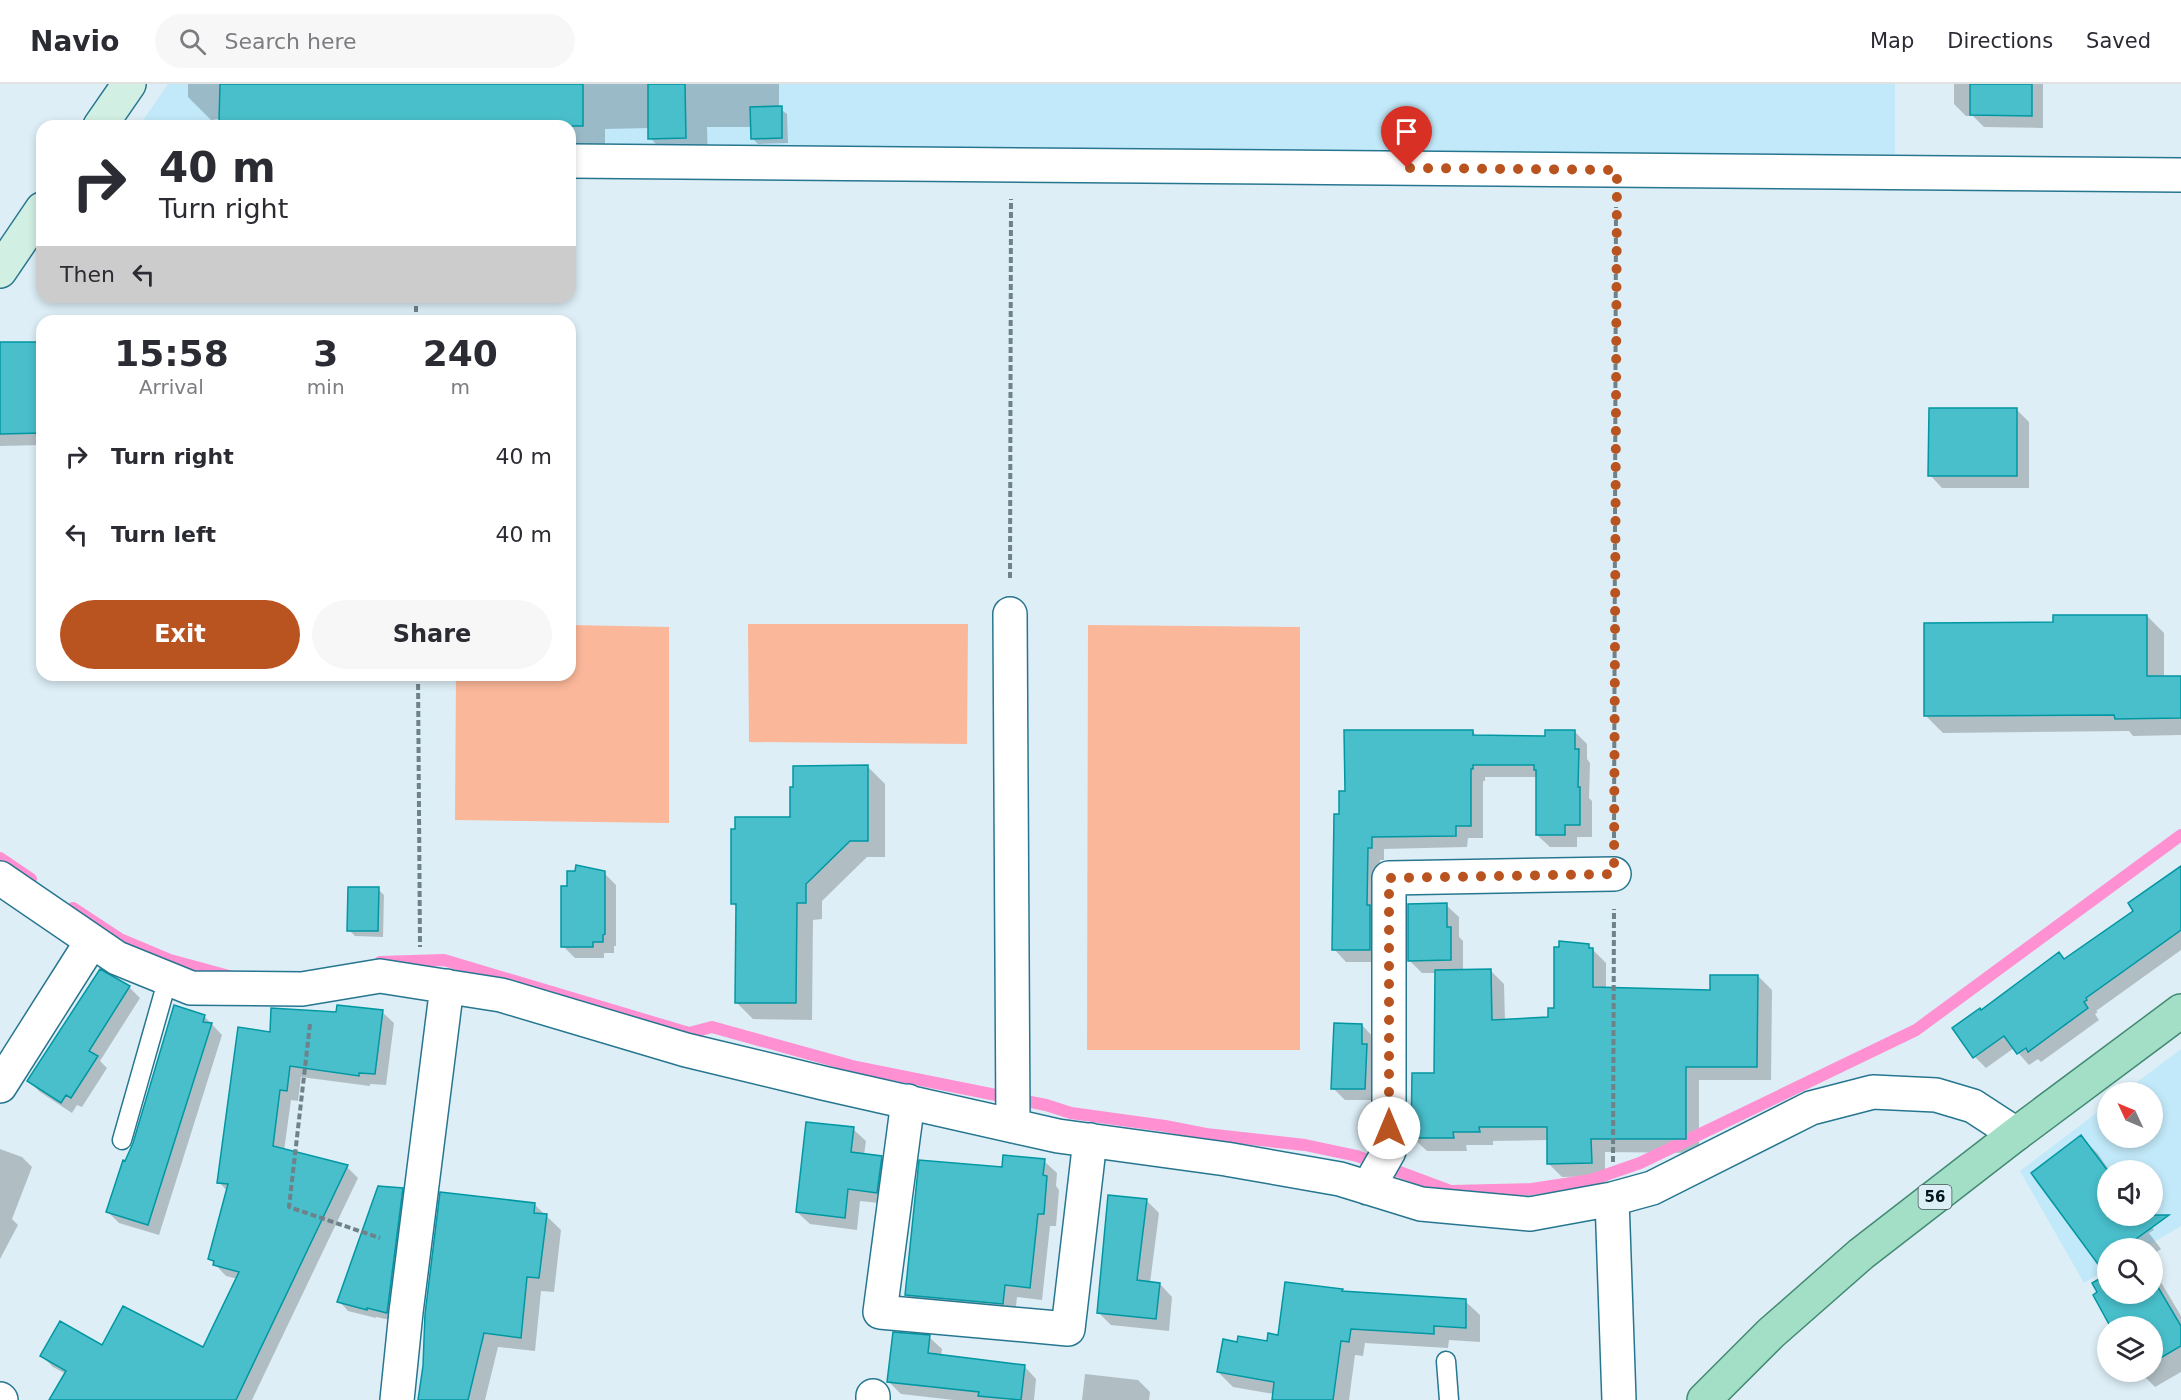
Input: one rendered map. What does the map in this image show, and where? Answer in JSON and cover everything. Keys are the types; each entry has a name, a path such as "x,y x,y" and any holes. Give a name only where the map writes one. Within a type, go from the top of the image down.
{"main road":[{"name":"56","path":"1704,1400 1771,1333 1861,1254 2016,1134 2181,1011"}],"street":[{"path":"104,120 129,84"},
{"path":"576,161 2181,175"},
{"path":"0,270 36,218"},
{"path":"1010,614 1013,1126"},
{"path":"1368,1188 1389,1151 1389,878 1614,874"},
{"path":"0,878 117,958 191,988 302,989 380,975 501,995 686,1050 1013,1126 1058,1136 1249,1163 1340,1179 1421,1204 1530,1214 1612,1208 1811,1108 1873,1092 1936,1095 1973,1106 2016,1134"},
{"path":"0,1086 92,941"},
{"path":"397,1400 414,1250 434,984"},
{"path":"908,1101 880,1312 1068,1329 1090,1140"},
{"path":"1612,1208 1619,1400"}],"lane":[{"path":"122,1140 168,978"},
{"path":"1446,1361 1449,1400"}],"path":[{"path":"1010,614 1012,165"},
{"path":"1612,1208 1617,170"},
{"path":"418,681 434,984"},
{"path":"314,987 289,1207 414,1250"}],"shaded area":[{"path":"168,84 1895,84 1895,154 576,152 576,120 143,120"},
{"path":"748,624 968,624 967,744 749,742"},
{"path":"576,625 669,627 669,823 455,820 456,681 576,681"},
{"path":"1088,625 1300,627 1300,1050 1087,1050"},
{"path":"2181,1049 2181,1226 2161,1238 2097,1238 2097,1275 2084,1283 2020,1171 2097,1113 2097,1148 2163,1148 2163,1082 2137,1082"}],"building":[{"path":"220,84 583,84 583,126 576,126 576,120 219,120"},
{"path":"648,84 685,84 686,138 648,139"},
{"path":"1970,84 2032,84 2032,116 1970,115"},
{"path":"782,106 782,138 751,139 750,107"},
{"path":"0,342 36,342 36,433 0,434"},
{"path":"1929,408 2017,408 2017,476 1928,476"},
{"path":"2053,615 2147,615 2147,676 2181,676 2181,718 2115,719 2114,715 1924,716 1924,623 2053,622"},
{"path":"1344,730 1473,730 1473,735 1545,736 1545,730 1575,730 1575,749 1579,749 1580,825 1565,825 1565,835 1536,835 1536,770 1534,770 1534,765 1473,765 1471,769 1471,826 1456,826 1456,836 1372,837 1372,848 1368,848 1367,905 1370,905 1370,950 1332,950 1334,814 1339,814 1339,791 1345,791"},
{"path":"868,765 868,841 850,841 806,884 806,903 797,903 796,1003 735,1003 736,904 731,904 731,829 735,829 735,817 790,817 793,766"},
{"path":"576,865 605,871 605,934 603,942 593,942 593,947 561,947 561,886 567,886 567,871 575,871"},
{"path":"2181,866 2181,930 2086,998 2084,1002 2088,1008 2028,1052 2026,1048 2017,1054 2004,1036 1973,1058 1952,1028 1980,1008 1981,1010 2059,952 2064,959 2133,911 2128,903"},
{"path":"348,887 379,887 378,931 347,931"},
{"path":"1447,903 1447,927 1451,927 1451,960 1408,961 1408,904"},
{"path":"1559,941 1589,944 1589,948 1593,948 1593,987 1710,990 1710,975 1758,975 1757,1067 1686,1067 1686,1139 1591,1139 1592,1163 1547,1164 1547,1127 1479,1127 1480,1132 1453,1132 1454,1138 1411,1138 1412,1073 1434,1073 1435,970 1491,969 1492,1020 1548,1017 1548,1008 1554,1008 1554,947 1559,947"},
{"path":"100,969 130,986 89,1051 98,1056 71,1098 66,1095 61,1103 27,1081"},
{"path":"174,1005 205,1015 203,1022 212,1023 148,1225 106,1212 123,1160 125,1161 133,1143"},
{"path":"337,1005 383,1010 375,1074 359,1073 359,1076 290,1066 287,1091 280,1090 273,1146 348,1165 236,1400 49,1400 66,1371 40,1356 60,1321 102,1345 123,1306 203,1347 239,1272 213,1265 214,1261 208,1259 228,1184 217,1183 238,1027 270,1032 271,1008 336,1012"},
{"path":"1334,1023 1362,1024 1362,1044 1367,1044 1365,1089 1331,1089"},
{"path":"806,1122 854,1127 851,1152 882,1156 877,1193 848,1189 845,1218 796,1212"},
{"path":"2081,1135 2100,1160 2097,1160 2097,1226 2154,1226 2137,1238 2097,1238 2097,1263 2031,1173"},
{"path":"1003,1155 1045,1159 1043,1175 1047,1176 1044,1214 1038,1214 1030,1288 1005,1285 1003,1304 905,1295 919,1160 1002,1167"},
{"path":"378,1186 403,1188 387,1313 337,1302"},
{"path":"440,1192 535,1203 534,1213 547,1214 539,1278 527,1277 521,1338 484,1333 468,1400 418,1400 423,1366 425,1314"},
{"path":"1108,1195 1147,1199 1137,1280 1160,1283 1156,1319 1097,1313"},
{"path":"2097,1280 2097,1292 2092,1283"},
{"path":"1285,1282 1343,1289 1342,1291 1466,1299 1466,1328 1434,1326 1434,1334 1351,1329 1349,1342 1341,1341 1333,1400 1272,1400 1274,1382 1217,1372 1223,1339 1237,1342 1238,1336 1267,1341 1268,1333 1278,1335"},
{"path":"2163,1296 2181,1326 2181,1346 2163,1357 2163,1316 2105,1316 2098,1304 2163,1304"},
{"path":"893,1332 930,1335 928,1353 1025,1365 1021,1400 978,1396 979,1392 887,1382"}],"waterway":[{"path":"380,962 444,960 689,1033 712,1027 856,1067 1046,1105 1071,1113 1206,1134 1305,1145 1357,1156 1451,1191 1532,1189 1591,1180 1640,1163 1916,1030 2181,835"},
{"path":"0,858 31,879"},
{"path":"73,908 120,939 170,960 229,976"}],"route":[{"path":"1389,1128 1389,878 1614,874 1617,170 1407,168"}]}
